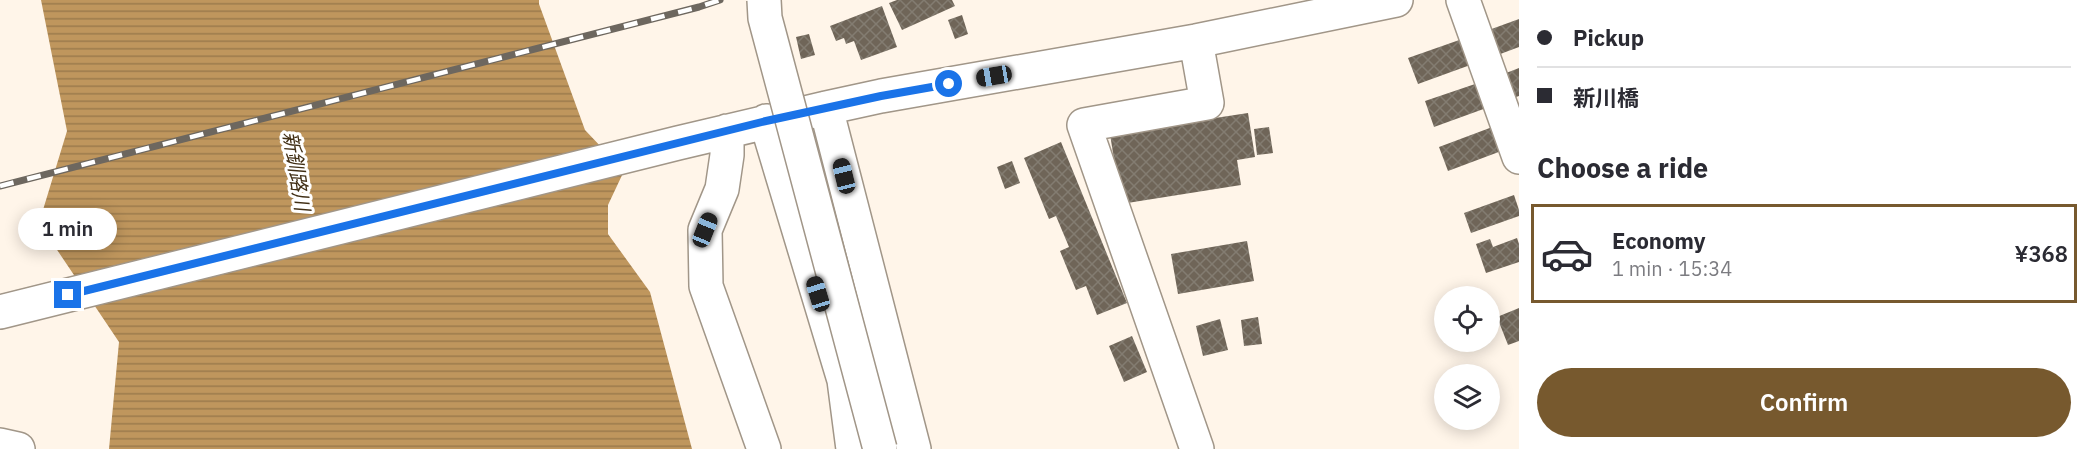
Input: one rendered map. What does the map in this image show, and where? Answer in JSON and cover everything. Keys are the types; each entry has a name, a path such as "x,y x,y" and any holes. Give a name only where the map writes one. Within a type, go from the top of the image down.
{"main road":[{"path":"764,0 765,18 880,449"},
{"path":"0,312 766,121 881,96 1196,41 1396,0"},
{"path":"1463,0 1519,157"},
{"path":"1196,41 1207,103 1084,125 1197,449"},
{"path":"826,108 914,449"},
{"path":"766,121 844,380 853,449"},
{"path":"727,131 728,155 722,189 705,230 706,286 764,449"},
{"path":"0,445 18,449"}],"water":[{"name":"新釧路川","path":"41,0 539,0 585,130 624,171 608,205 608,234 650,292 692,449 109,449 119,342 39,223 67,131"}],"building":[{"path":"897,0 952,0 955,6 902,30 889,3"},
{"path":"882,6 897,47 861,60 854,41 846,44 844,38 836,41 830,26"},
{"path":"962,15 968,34 955,39 948,20"},
{"path":"1519,19 1519,47 1495,56 1486,31"},
{"path":"809,34 815,55 801,59 796,37"},
{"path":"1465,38 1473,64 1418,84 1408,58"},
{"path":"1519,68 1519,96 1510,99 1501,75"},
{"path":"1481,82 1489,107 1434,127 1425,101"},
{"path":"1248,113 1255,157 1237,160 1241,185 1121,204 1110,134"},
{"path":"1495,126 1504,150 1448,171 1439,147"},
{"path":"1269,127 1273,153 1257,155 1254,129"},
{"path":"1061,142 1127,303 1097,315 1086,286 1076,290 1060,251 1069,247 1056,216 1049,219 1024,158"},
{"path":"1012,161 1020,183 1005,189 997,167"},
{"path":"1514,195 1519,216 1471,233 1464,213"},
{"path":"1517,238 1519,262 1486,273 1476,244 1490,239 1493,247"},
{"path":"1247,241 1254,281 1178,294 1171,254"},
{"path":"1519,308 1519,341 1508,345 1500,325 1500,316"},
{"path":"1258,317 1262,344 1244,346 1241,320"},
{"path":"1220,319 1228,350 1203,356 1196,326"},
{"path":"1132,336 1147,372 1124,382 1109,346"}],"railway":[{"path":"0,186 720,0"}],"route":[{"path":"68,295 766,121 949,84"}]}
